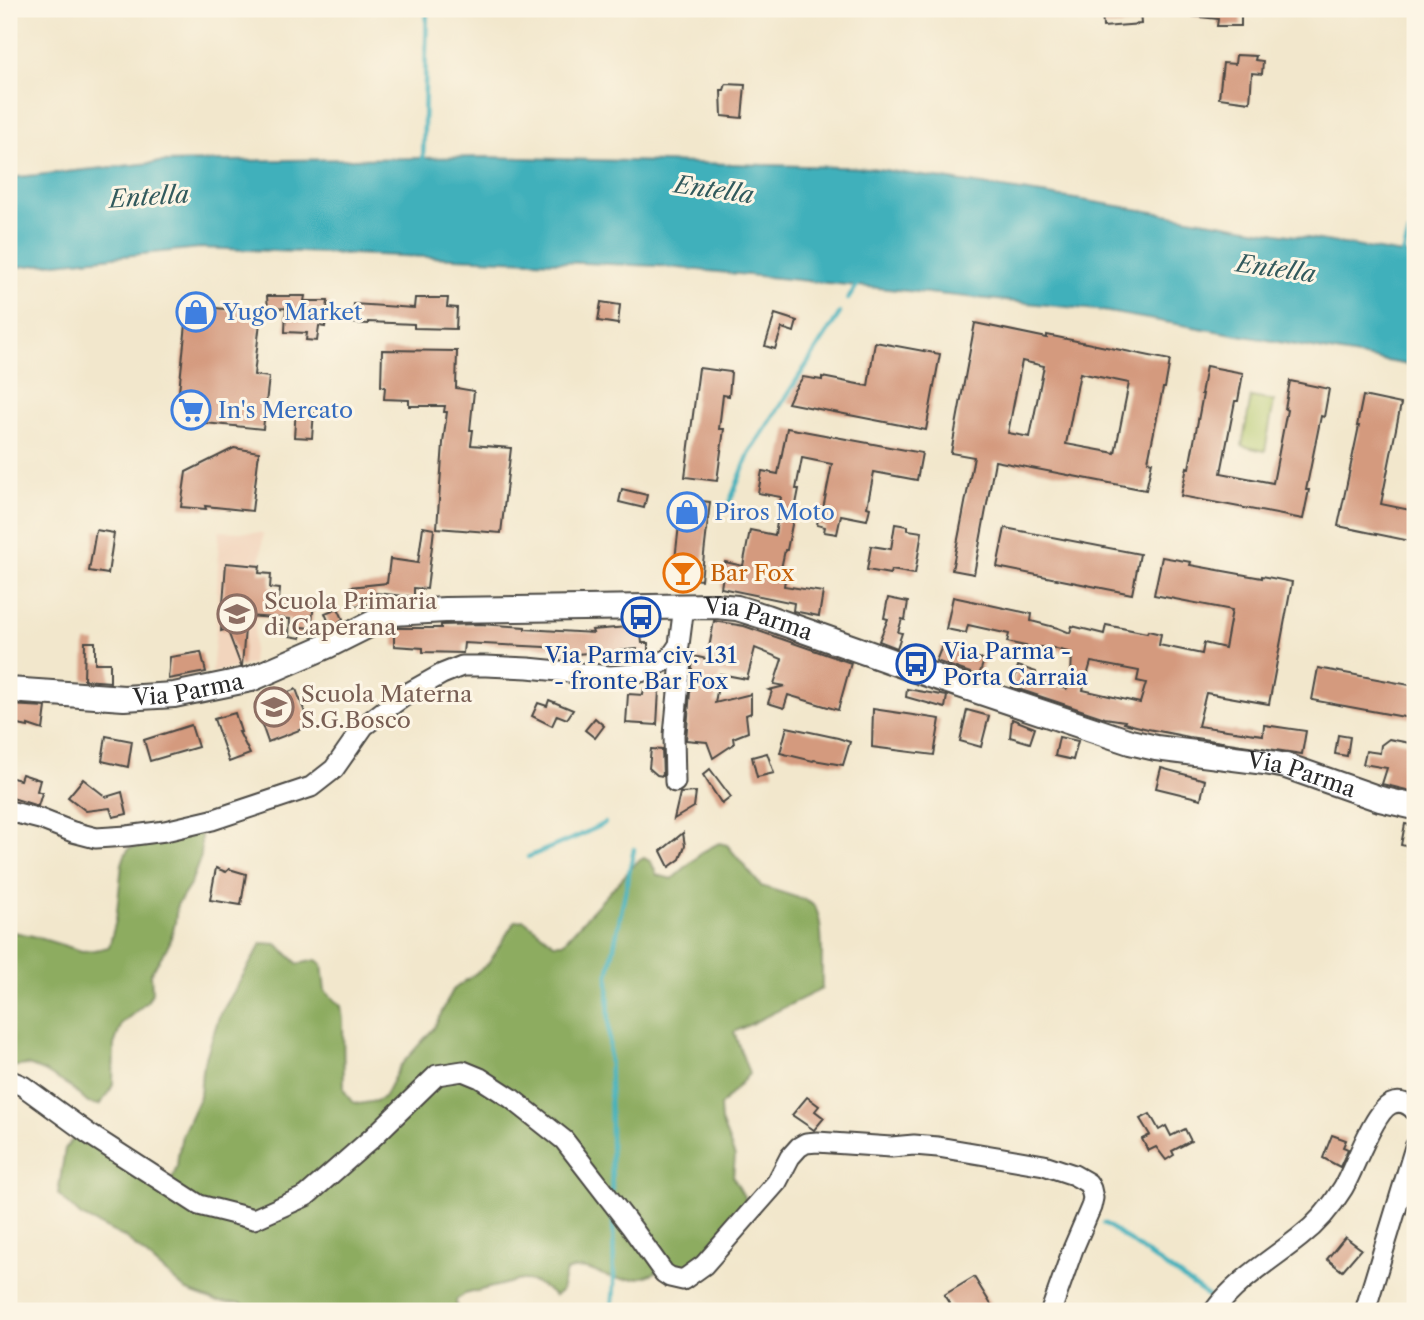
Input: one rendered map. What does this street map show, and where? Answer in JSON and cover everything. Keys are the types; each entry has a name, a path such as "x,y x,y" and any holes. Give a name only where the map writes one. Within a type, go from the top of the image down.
{"main road":[{"name":"Via Parma","path":"9,690 124,698 174,695 251,679 327,646 393,613 716,606 737,608 759,615 930,676 1129,742 1286,766 1380,800 1415,807"}],"street":[{"path":"675,782 674,735 681,661 678,647 684,606"},
{"path":"9,811 96,838 165,831 212,820 311,787 334,769 364,726 431,680 462,666 528,668 610,676 634,674 670,658 678,647"},
{"path":"9,1080 23,1086 89,1134 199,1205 254,1219 306,1196 438,1075 463,1071 480,1078 511,1098 564,1140 664,1273 683,1280 704,1265 777,1182 790,1157 806,1143 938,1147 1044,1165 1074,1175 1088,1184 1093,1198 1051,1311"},
{"path":"1214,1311 1242,1281 1302,1236 1332,1205 1345,1185 1376,1120 1384,1110 1391,1104 1403,1102 1415,1111"},
{"path":"1365,1311 1415,1147"}],"shaded area":[{"name":"Scuola Primaria di Caperana","path":"219,531 263,533 252,664 212,673 216,630"}],"green space":[{"path":"1251,397 1274,401 1265,451 1242,446"},
{"path":"197,832 201,834 201,856 190,885 177,905 169,944 151,973 152,993 147,1002 122,1023 114,1045 113,1084 109,1093 99,1105 88,1103 69,1086 44,1071 28,1065 9,1067 9,931 82,951 109,947 116,920 122,864 129,848"},
{"path":"719,843 727,845 761,886 805,900 814,906 820,922 822,989 734,1032 749,1074 720,1106 721,1121 735,1157 733,1177 747,1202 696,1261 683,1270 667,1265 649,1275 628,1279 614,1278 586,1269 574,1269 566,1271 561,1291 555,1296 535,1283 521,1280 465,1294 456,1300 457,1311 253,1311 241,1303 217,1302 187,1291 126,1238 81,1216 58,1194 65,1149 76,1135 167,1191 177,1167 182,1135 200,1096 202,1070 219,1017 262,943 277,944 298,964 316,960 322,964 325,991 341,1006 344,1090 352,1102 359,1104 376,1101 384,1097 400,1066 434,1028 453,990 488,964 515,921 524,920 554,943 563,943 637,862 644,858 651,862 657,875 672,879 704,851"}],"water":[{"name":"Entella","path":"486,157 871,168 1415,256 1415,366 1097,310 658,266 200,248 9,268 9,178 161,162"}],"building":[{"path":"1102,9 1140,9 1141,24 1103,27"},
{"path":"1193,9 1241,9 1241,26 1217,26 1218,19 1192,16"},
{"path":"1236,55 1256,56 1255,60 1263,61 1262,74 1252,73 1250,102 1219,98 1223,63 1235,64"},
{"path":"726,84 745,85 742,118 722,116 721,90 724,90"},
{"path":"267,296 305,296 304,301 328,301 325,327 319,326 317,341 306,340 307,333 285,332 286,308 268,309"},
{"path":"415,298 448,298 447,307 457,308 456,329 414,328 414,324 352,323 354,304 414,308"},
{"path":"601,302 620,305 618,324 598,321"},
{"path":"188,305 261,313 254,375 269,377 263,429 176,420"},
{"path":"775,314 797,321 794,332 782,328 775,349 765,346"},
{"path":"975,323 1170,360 1148,461 1152,462 1146,490 995,461 974,574 952,570 974,457 951,453","holes":["1022,361 1044,366 1030,437 1008,433","1080,373 1129,383 1115,453 1066,444"]},
{"path":"875,342 940,354 926,430 788,403 803,377 822,380 822,377 868,386"},
{"path":"382,350 457,351 456,388 474,391 471,445 511,448 501,533 437,528 447,412 444,412 445,406 409,406 409,400 384,399 385,387 381,386"},
{"path":"1206,366 1243,373 1221,473 1273,483 1290,381 1329,389 1306,490 1309,490 1303,519 1181,496 1187,467 1189,468"},
{"path":"699,368 731,372 729,396 723,395 719,429 724,429 717,481 685,477"},
{"path":"1363,396 1401,404 1381,504 1415,511 1415,542 1338,526"},
{"path":"296,409 314,411 312,438 294,437"},
{"path":"787,428 922,453 917,480 874,472 867,520 841,515 837,534 824,532 825,527 817,525 832,464 802,458 796,489 799,489 780,573 786,574 784,586 823,592 819,616 793,611 794,603 721,588 725,562 743,566 750,530 775,535 781,497 758,493 762,471 778,474"},
{"path":"234,448 259,452 252,511 205,506 206,509 181,507 186,472"},
{"path":"622,489 647,495 644,508 619,502"},
{"path":"682,499 710,502 701,580 673,577"},
{"path":"895,524 922,532 915,574 867,570 871,546 891,549"},
{"path":"423,527 434,529 427,589 414,588 414,597 376,593 377,604 351,606 350,587 387,583 390,559 418,563"},
{"path":"1005,528 1140,554 1132,594 997,567"},
{"path":"96,530 114,533 108,574 89,571"},
{"path":"1162,557 1191,562 1190,565 1292,582 1269,704 1206,693 1198,726 1263,735 1264,725 1306,731 1302,754 1148,729 1105,718 1012,687 1018,666 1044,677 1043,683 1067,689 1071,676 1072,653 1007,642 1009,634 968,625 966,633 946,629 953,597 1032,614 1031,621 1070,633 1072,626 1104,634 1106,625 1161,634 1159,645 1202,654 1204,643 1225,648 1232,610 1154,595","holes":["1091,662 1139,671 1137,681 1146,683 1140,703 1083,690"]},
{"path":"226,563 260,566 259,573 271,574 270,588 280,589 279,601 314,604 311,628 302,627 301,638 289,636 290,619 246,616 241,666 227,629 221,631"},
{"path":"888,598 908,602 905,620 902,619 898,632 902,633 897,648 879,641 888,619 884,618"},
{"path":"338,608 343,619 331,628 325,613"},
{"path":"714,621 744,626 851,663 838,710 788,695 784,708 768,703 772,691 769,690 785,686 774,684 782,659 755,648 747,679 720,674 715,703 751,694 751,713 746,715 748,732 733,738 734,744 713,758 707,742 686,740 693,656 707,659"},
{"path":"480,624 593,633 592,630 640,626 642,643 648,643 648,656 636,660 637,649 576,654 564,652 564,648 464,643 463,653 423,652 423,648 394,646 394,629 397,628 441,628 441,625"},
{"path":"85,642 95,642 95,663 110,663 110,682 84,680"},
{"path":"942,646 984,660 979,676 936,661"},
{"path":"201,652 206,672 168,679 170,657"},
{"path":"1318,668 1415,686 1415,719 1312,700"},
{"path":"296,689 310,726 268,742 255,705"},
{"path":"644,689 659,690 657,725 626,723 628,694 643,695"},
{"path":"907,689 947,696 945,708 906,697"},
{"path":"549,700 573,710 567,719 557,715 552,726 532,716 538,703 547,706"},
{"path":"9,705 46,707 43,730 9,723"},
{"path":"873,709 940,719 934,755 872,747"},
{"path":"967,710 989,716 981,747 960,741"},
{"path":"235,713 239,732 250,754 229,762 214,719"},
{"path":"595,718 604,726 595,738 585,730"},
{"path":"1012,719 1035,728 1030,743 1010,737"},
{"path":"191,725 198,747 150,761 144,740"},
{"path":"787,727 850,742 843,765 780,753"},
{"path":"1338,735 1350,737 1347,756 1335,754"},
{"path":"106,736 132,741 128,767 102,761"},
{"path":"1059,737 1078,741 1073,760 1055,756"},
{"path":"1389,739 1415,744 1410,776 1415,777 1415,792 1382,784 1387,768 1363,764 1366,751 1380,753 1381,745"},
{"path":"651,749 662,750 663,776 657,775 649,768"},
{"path":"767,753 774,773 757,777 752,757"},
{"path":"1161,768 1205,780 1201,799 1156,788"},
{"path":"710,769 731,797 722,804 703,775"},
{"path":"22,774 40,780 37,791 42,793 38,806 9,797 9,777 20,780"},
{"path":"83,779 106,797 122,792 127,814 113,817 110,808 86,811 68,797"},
{"path":"696,792 694,807 674,819 680,793"},
{"path":"1405,824 1415,826 1415,848 1401,845"},
{"path":"683,833 685,846 680,859 669,867 661,851"},
{"path":"216,868 246,874 241,905 210,900"},
{"path":"807,1097 819,1106 815,1111 824,1118 814,1130 792,1115"},
{"path":"1150,1114 1159,1130 1166,1126 1171,1136 1185,1129 1191,1141 1172,1151 1174,1155 1166,1160 1156,1147 1148,1151 1142,1139 1150,1135 1140,1119"},
{"path":"1332,1135 1346,1140 1343,1147 1348,1149 1340,1167 1323,1158"},
{"path":"1345,1237 1361,1249 1342,1271 1327,1259"},
{"path":"974,1277 995,1311 954,1311 944,1295"}],"waterway":[{"path":"423,162 427,9"},
{"path":"1411,225 1415,193"},
{"path":"1402,259 1409,233"},
{"path":"848,299 859,282"},
{"path":"728,506 749,454 840,313"},
{"path":"528,857 605,823"},
{"path":"612,1191 608,976 634,849"},
{"path":"612,1311 613,1214"},
{"path":"1104,1223 1215,1301"}],"place":[{"name":"Yugo Market","path":"196,312"},
{"name":"In's Mercato","path":"191,410"},
{"name":"Piros Moto","path":"687,512"},
{"name":"Bar Fox","path":"683,573"},
{"name":"Scuola Primaria di Caperana","path":"237,614"},
{"name":"Via Parma civ. 131 - fronte Bar Fox","path":"641,617"},
{"name":"Via Parma - Porta Carraia","path":"916,664"},
{"name":"Scuola Materna S.G.Bosco","path":"274,707"}]}
